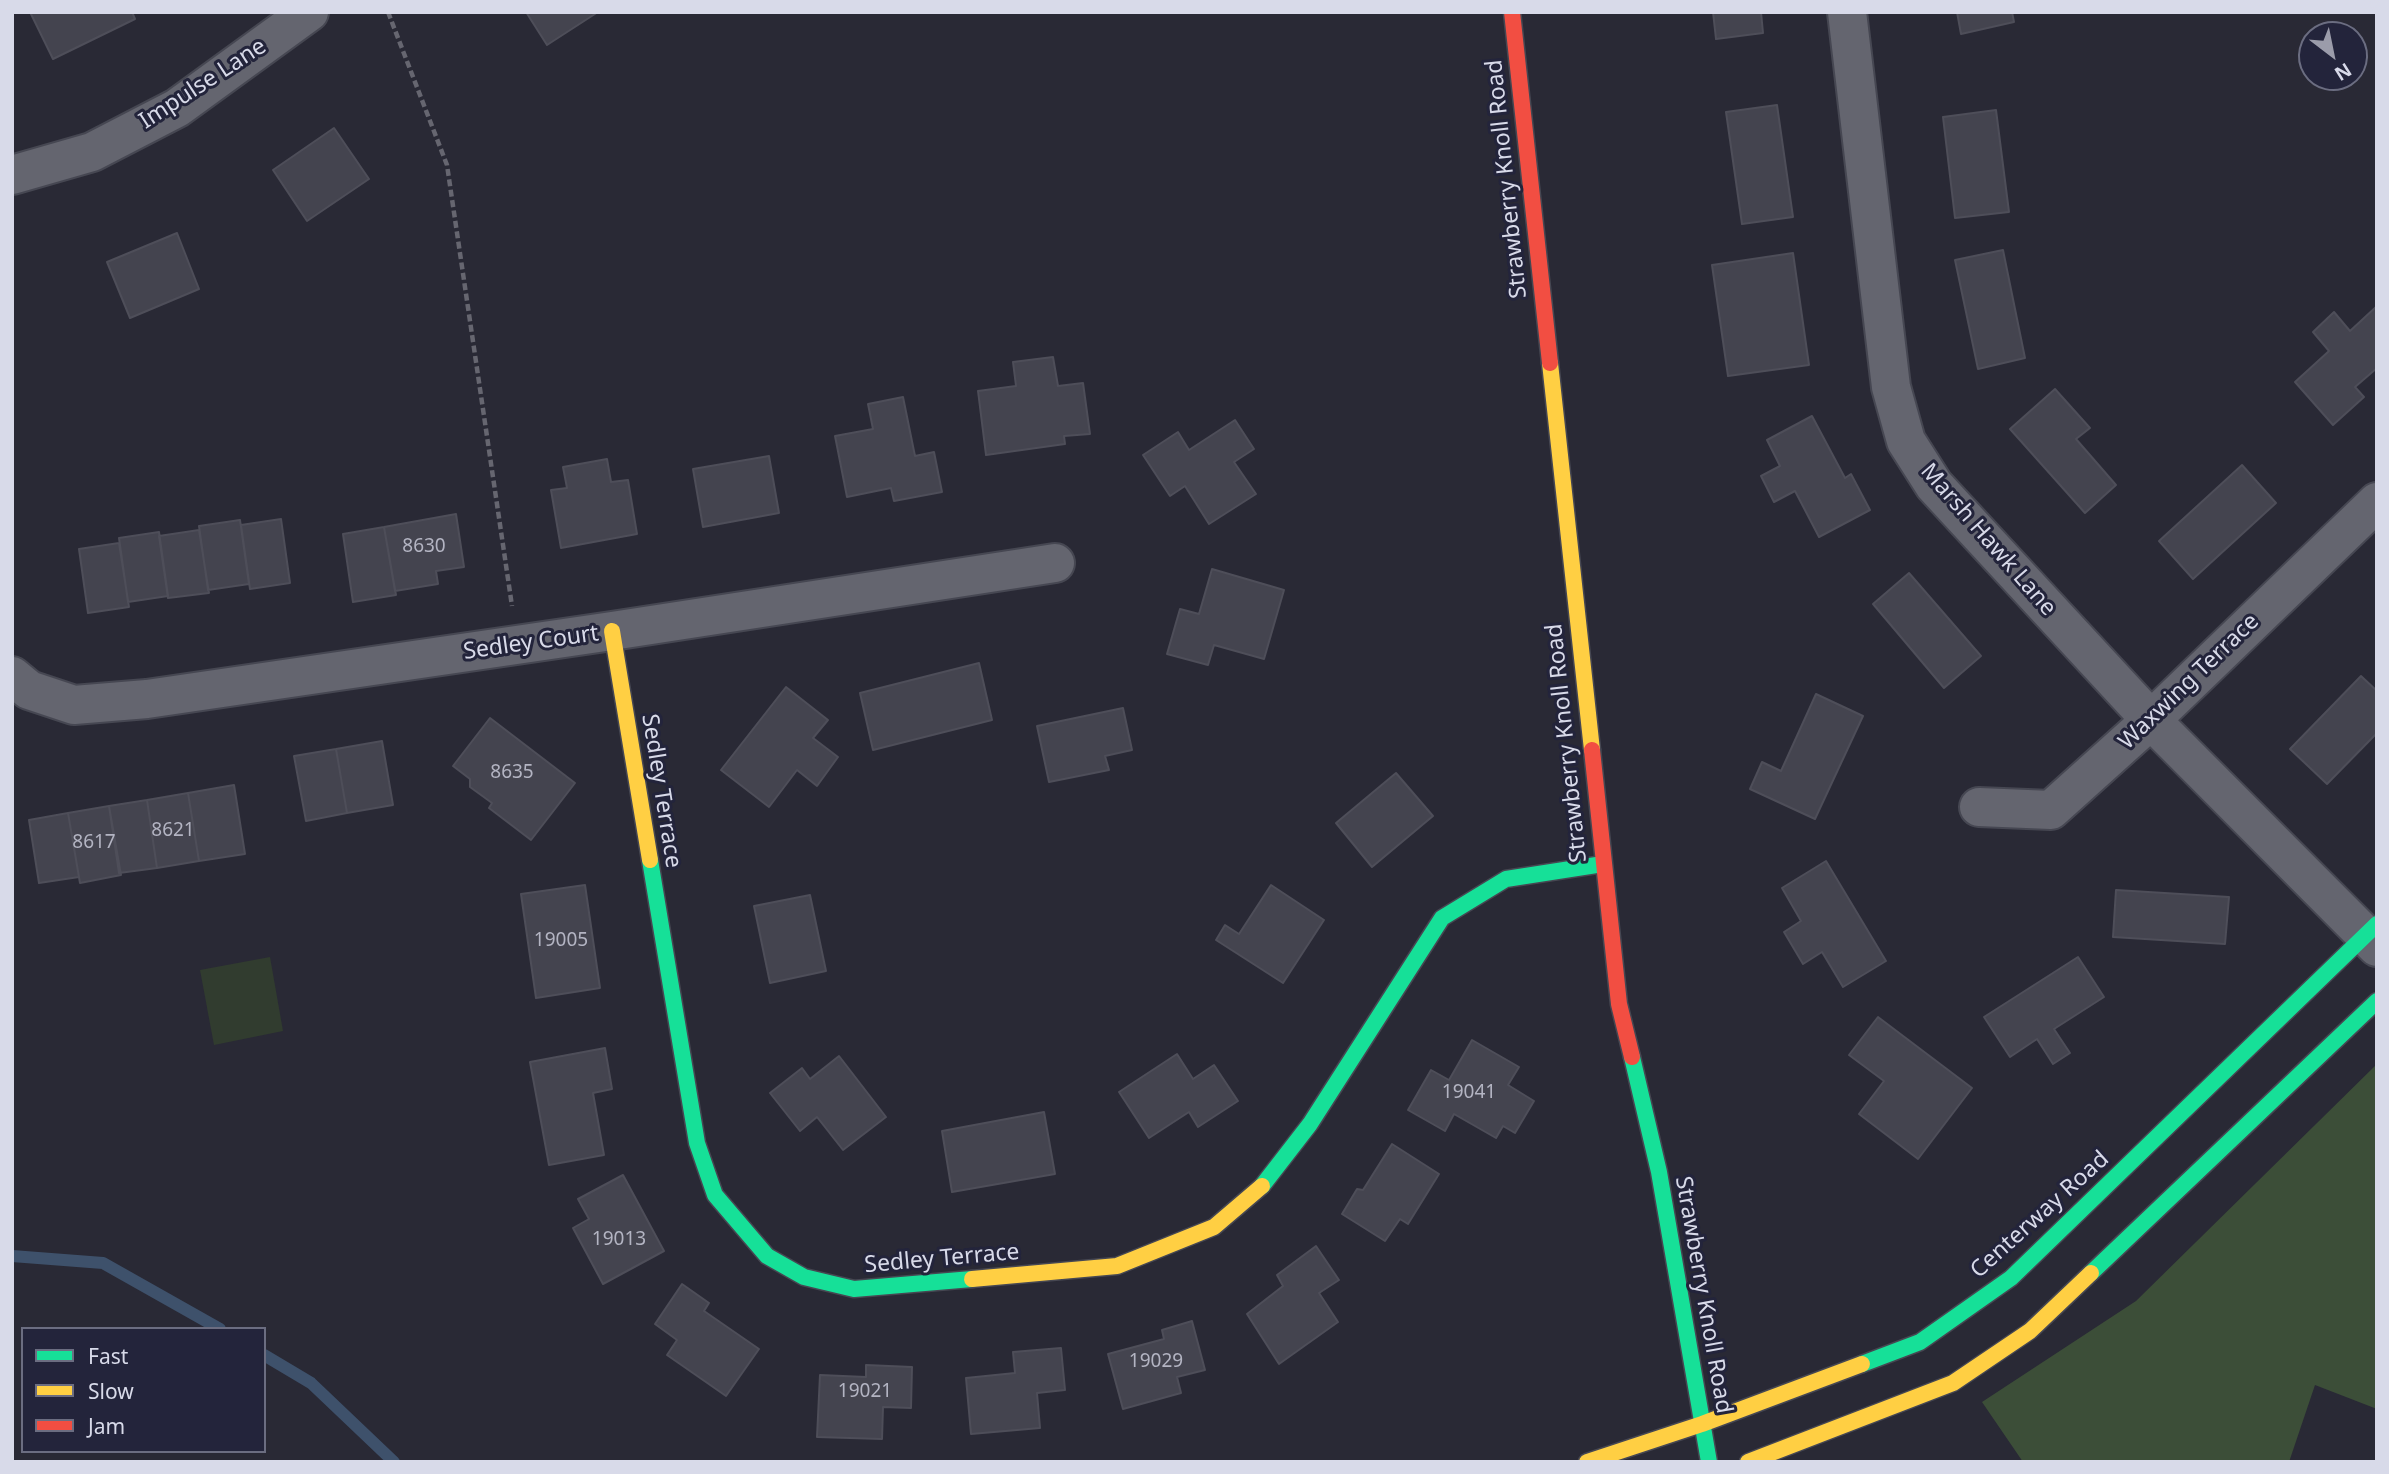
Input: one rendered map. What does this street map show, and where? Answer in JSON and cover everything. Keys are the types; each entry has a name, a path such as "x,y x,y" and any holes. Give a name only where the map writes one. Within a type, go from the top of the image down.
{"street":[{"name":"Impulse Lane","path":"12,175 92,152 177,108 309,12"},
{"name":"Strawberry Knoll Road","path":"1512,12 1619,1004 1659,1172 1709,1462"},
{"name":"Marsh Hawk Lane","path":"1846,12 1891,387 1906,441 1934,485 2151,720 2373,936"},
{"name":"Waxwing Terrace","path":"1979,807 2051,810 2151,720 2377,502"},
{"name":"Sedley Court","path":"12,676 29,690 74,705 147,699 1055,563"},
{"name":"Sedley Terrace","path":"612,631 697,1143 715,1195 767,1256 804,1278 854,1289 1117,1266 1214,1227 1266,1182 1310,1124 1442,918 1506,879 1603,864"},
{"name":"Centerway Road","path":"1587,1462 1702,1424 1920,1342 2011,1278 2373,936"},
{"path":"1748,1462 1953,1383 2030,1331 2377,1002"}],"path":[{"path":"388,12 447,165 518,645"}],"green space":[{"path":"270,957 283,1031 214,1045 200,970"},
{"path":"2377,1064 2377,1409 2315,1385 2289,1462 2023,1462 1982,1402 2136,1301"}],"building":[{"path":"30,12 132,12 135,19 53,59"},
{"path":"526,12 598,12 547,45"},
{"path":"1713,12 1761,12 1763,33 1716,39"},
{"path":"1957,12 2012,12 2014,22 1961,34"},
{"path":"1777,105 1793,217 1742,224 1726,112"},
{"path":"1996,110 2009,212 1955,218 1943,117"},
{"path":"334,128 369,179 307,221 273,170"},
{"path":"177,233 199,289 130,318 107,262"},
{"path":"2003,250 2025,358 1978,369 1955,260"},
{"path":"1793,253 1809,365 1728,376 1712,265"},
{"path":"2377,306 2377,368 2355,387 2364,397 2333,425 2295,382 2329,351 2313,332 2334,312 2350,331"},
{"path":"1053,357 1058,386 1083,383 1090,434 1064,436 1065,444 986,455 978,391 1016,386 1013,362"},
{"path":"2055,389 2090,428 2076,439 2116,485 2085,513 2010,429"},
{"path":"903,397 915,456 934,452 942,492 894,501 891,488 847,497 835,436 873,429 868,404"},
{"path":"1812,416 1845,478 1851,474 1870,510 1819,537 1795,491 1774,502 1761,476 1780,466 1767,440"},
{"path":"1235,420 1254,449 1234,462 1256,494 1209,524 1185,486 1170,496 1143,455 1178,432 1189,450"},
{"path":"769,456 779,513 703,527 693,469"},
{"path":"607,459 611,482 628,480 637,534 561,548 551,490 567,488 563,467"},
{"path":"2242,465 2276,503 2193,579 2159,541"},
{"path":"456,514 464,567 436,571 438,584 395,591 384,527"},
{"path":"281,519 290,583 250,589 241,525"},
{"path":"240,520 249,584 208,590 199,526"},
{"path":"384,527 396,595 353,602 343,534"},
{"path":"199,530 209,593 168,598 159,536"},
{"path":"159,532 168,596 128,602 119,538"},
{"path":"119,543 129,607 88,613 79,549"},
{"path":"1212,569 1284,590 1264,659 1214,645 1208,665 1167,654 1180,609 1199,614"},
{"path":"1909,573 1981,656 1944,688 1873,604"},
{"path":"979,663 992,720 873,750 860,693"},
{"path":"2361,676 2377,691 2377,733 2327,784 2290,749"},
{"path":"786,687 828,720 813,738 838,757 817,786 797,770 769,807 721,770"},
{"path":"1816,694 1863,716 1815,819 1750,789 1762,762 1781,771"},
{"path":"1123,708 1132,750 1105,756 1109,770 1049,782 1037,726"},
{"path":"490,718 575,783 531,840 489,808 492,803 470,787 470,779 453,766"},
{"path":"382,741 393,805 347,813 336,749"},
{"path":"336,749 347,813 306,821 294,756"},
{"path":"1396,773 1433,816 1372,867 1336,823"},
{"path":"234,785 245,854 199,861 188,793"},
{"path":"188,793 199,861 157,868 147,800"},
{"path":"147,800 157,868 119,873 109,806"},
{"path":"109,806 121,875 80,883 68,813"},
{"path":"68,813 79,877 39,883 29,820"},
{"path":"1826,861 1886,961 1843,987 1822,952 1803,964 1784,932 1801,921 1782,888"},
{"path":"585,885 600,988 536,998 521,894"},
{"path":"1271,885 1324,920 1283,983 1216,940 1225,925 1239,934"},
{"path":"2116,890 2229,897 2225,944 2113,937"},
{"path":"810,895 826,971 770,983 754,906"},
{"path":"2078,957 2104,997 2054,1029 2070,1053 2053,1064 2037,1039 2010,1057 1984,1017"},
{"path":"1878,1017 1972,1088 1918,1159 1859,1114 1884,1081 1849,1055"},
{"path":"1472,1040 1519,1067 1508,1085 1534,1101 1515,1133 1503,1126 1496,1138 1454,1114 1445,1131 1408,1110 1431,1070 1449,1080"},
{"path":"605,1048 612,1089 593,1093 604,1155 549,1165 530,1062"},
{"path":"1177,1054 1193,1079 1214,1065 1238,1101 1198,1127 1189,1112 1149,1138 1119,1092"},
{"path":"839,1056 886,1117 843,1150 817,1117 800,1131 770,1093 802,1068 810,1079"},
{"path":"1044,1112 1055,1174 952,1192 942,1131"},
{"path":"1392,1144 1439,1174 1408,1224 1400,1219 1385,1241 1342,1214 1357,1189 1363,1190"},
{"path":"623,1175 664,1251 603,1284 573,1228 589,1219 578,1199"},
{"path":"1316,1246 1339,1280 1319,1293 1338,1322 1279,1364 1247,1314 1283,1286 1277,1275"},
{"path":"682,1284 709,1303 704,1311 759,1349 726,1396 667,1355 677,1340 655,1324"},
{"path":"1192,1321 1205,1370 1177,1377 1181,1393 1123,1409 1108,1354 1164,1339 1162,1330"},
{"path":"1061,1348 1065,1390 1037,1393 1040,1428 971,1434 966,1378 1015,1373 1013,1352"},
{"path":"866,1365 912,1367 911,1408 883,1407 882,1439 817,1437 820,1375 866,1377"}],"waterway":[{"path":"12,1256 103,1263 216,1327"},
{"path":"266,1356 311,1383 394,1462"}],"traffic: fast":[{"path":"650,860 697,1143 715,1195 767,1256 804,1277 854,1289 972,1279"},
{"path":"1262,1186 1310,1124 1442,918 1506,879 1603,864"},
{"path":"1862,1364 1920,1342 2011,1278 2377,924"},
{"path":"2091,1273 2377,1001"},
{"path":"1632,1057 1659,1172 1709,1462"}],"traffic: slow":[{"path":"1550,363 1592,750"},
{"path":"612,631 650,860"},
{"path":"972,1279 1117,1266 1214,1227 1262,1186"},
{"path":"1748,1462 1953,1383 2030,1331 2091,1273"},
{"path":"1587,1462 1702,1424 1862,1364"}],"traffic: jam":[{"path":"1512,12 1550,363"},
{"path":"1592,750 1619,1004 1632,1057"}]}
